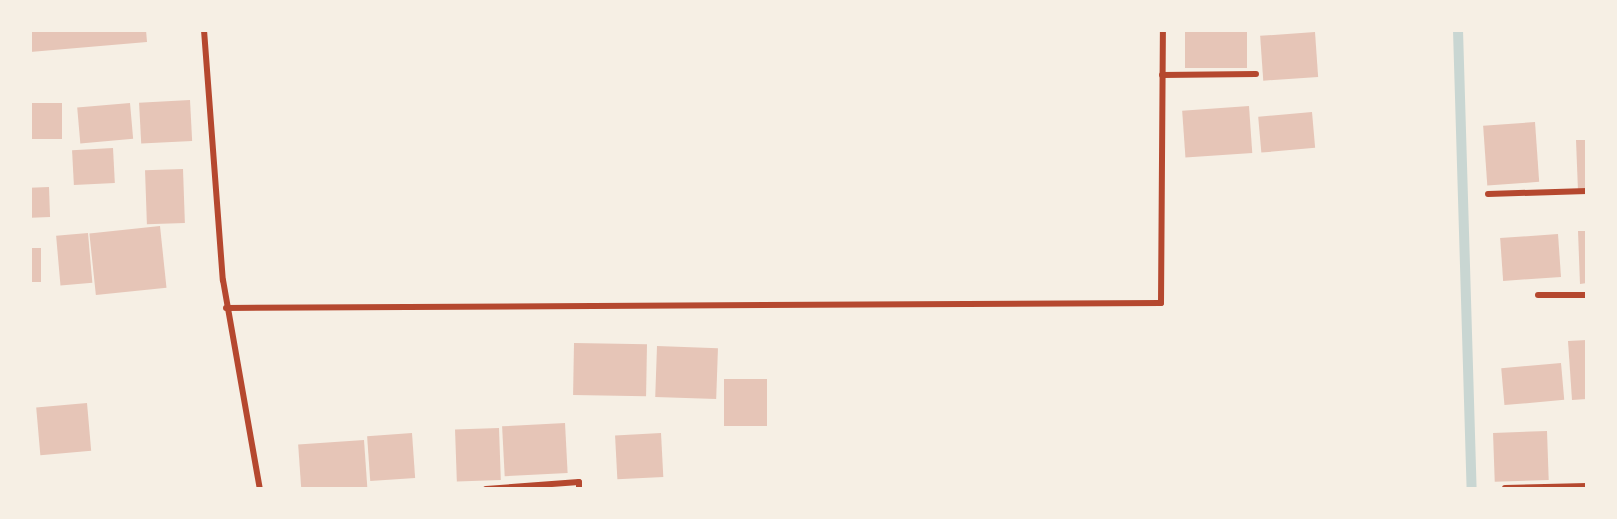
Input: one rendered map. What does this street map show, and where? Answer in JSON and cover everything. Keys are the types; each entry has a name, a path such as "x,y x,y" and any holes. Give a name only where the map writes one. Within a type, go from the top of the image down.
{"street":[{"path":"204,30 226,308 260,489"},
{"path":"226,308 1161,303 1163,30"},
{"path":"1162,75 1256,74"},
{"path":"1488,194 1587,191"},
{"path":"1538,296 1587,295"},
{"path":"486,489 579,482 579,489"},
{"path":"1504,488 1587,486"}],"building":[{"path":"30,30 146,30 147,42 30,52"},
{"path":"1185,30 1247,30 1247,68 1185,68"},
{"path":"1315,32 1318,77 1263,81 1260,36"},
{"path":"190,100 192,141 141,144 139,103"},
{"path":"32,103 62,103 62,139 32,139"},
{"path":"130,103 133,139 80,143 77,108"},
{"path":"1249,106 1252,153 1185,158 1182,111"},
{"path":"1312,112 1315,148 1261,153 1258,117"},
{"path":"1535,122 1539,182 1487,185 1483,126"},
{"path":"1576,140 1587,140 1587,190 1578,191"},
{"path":"113,148 115,183 74,185 72,150"},
{"path":"183,169 185,223 147,224 145,170"},
{"path":"49,187 50,217 31,218 30,188"},
{"path":"160,226 166,288 96,295 89,233"},
{"path":"1578,231 1587,231 1587,283 1580,284"},
{"path":"88,233 92,283 60,286 56,236"},
{"path":"1558,234 1561,277 1503,281 1500,238"},
{"path":"30,248 41,248 41,282 30,282"},
{"path":"1587,340 1587,399 1572,400 1568,341"},
{"path":"574,343 647,344 646,396 573,395"},
{"path":"657,346 718,348 716,399 655,397"},
{"path":"1561,363 1564,400 1504,405 1501,368"},
{"path":"724,379 767,379 767,426 724,426"},
{"path":"87,403 91,451 40,455 36,407"},
{"path":"565,423 568,473 505,476 502,426"},
{"path":"499,428 501,480 457,482 455,430"},
{"path":"1547,431 1549,480 1495,482 1493,433"},
{"path":"412,433 415,478 370,481 367,436"},
{"path":"661,433 663,477 617,479 615,435"},
{"path":"364,440 367,489 301,489 298,445"}],"waterway":[{"path":"1458,30 1472,489"}]}
